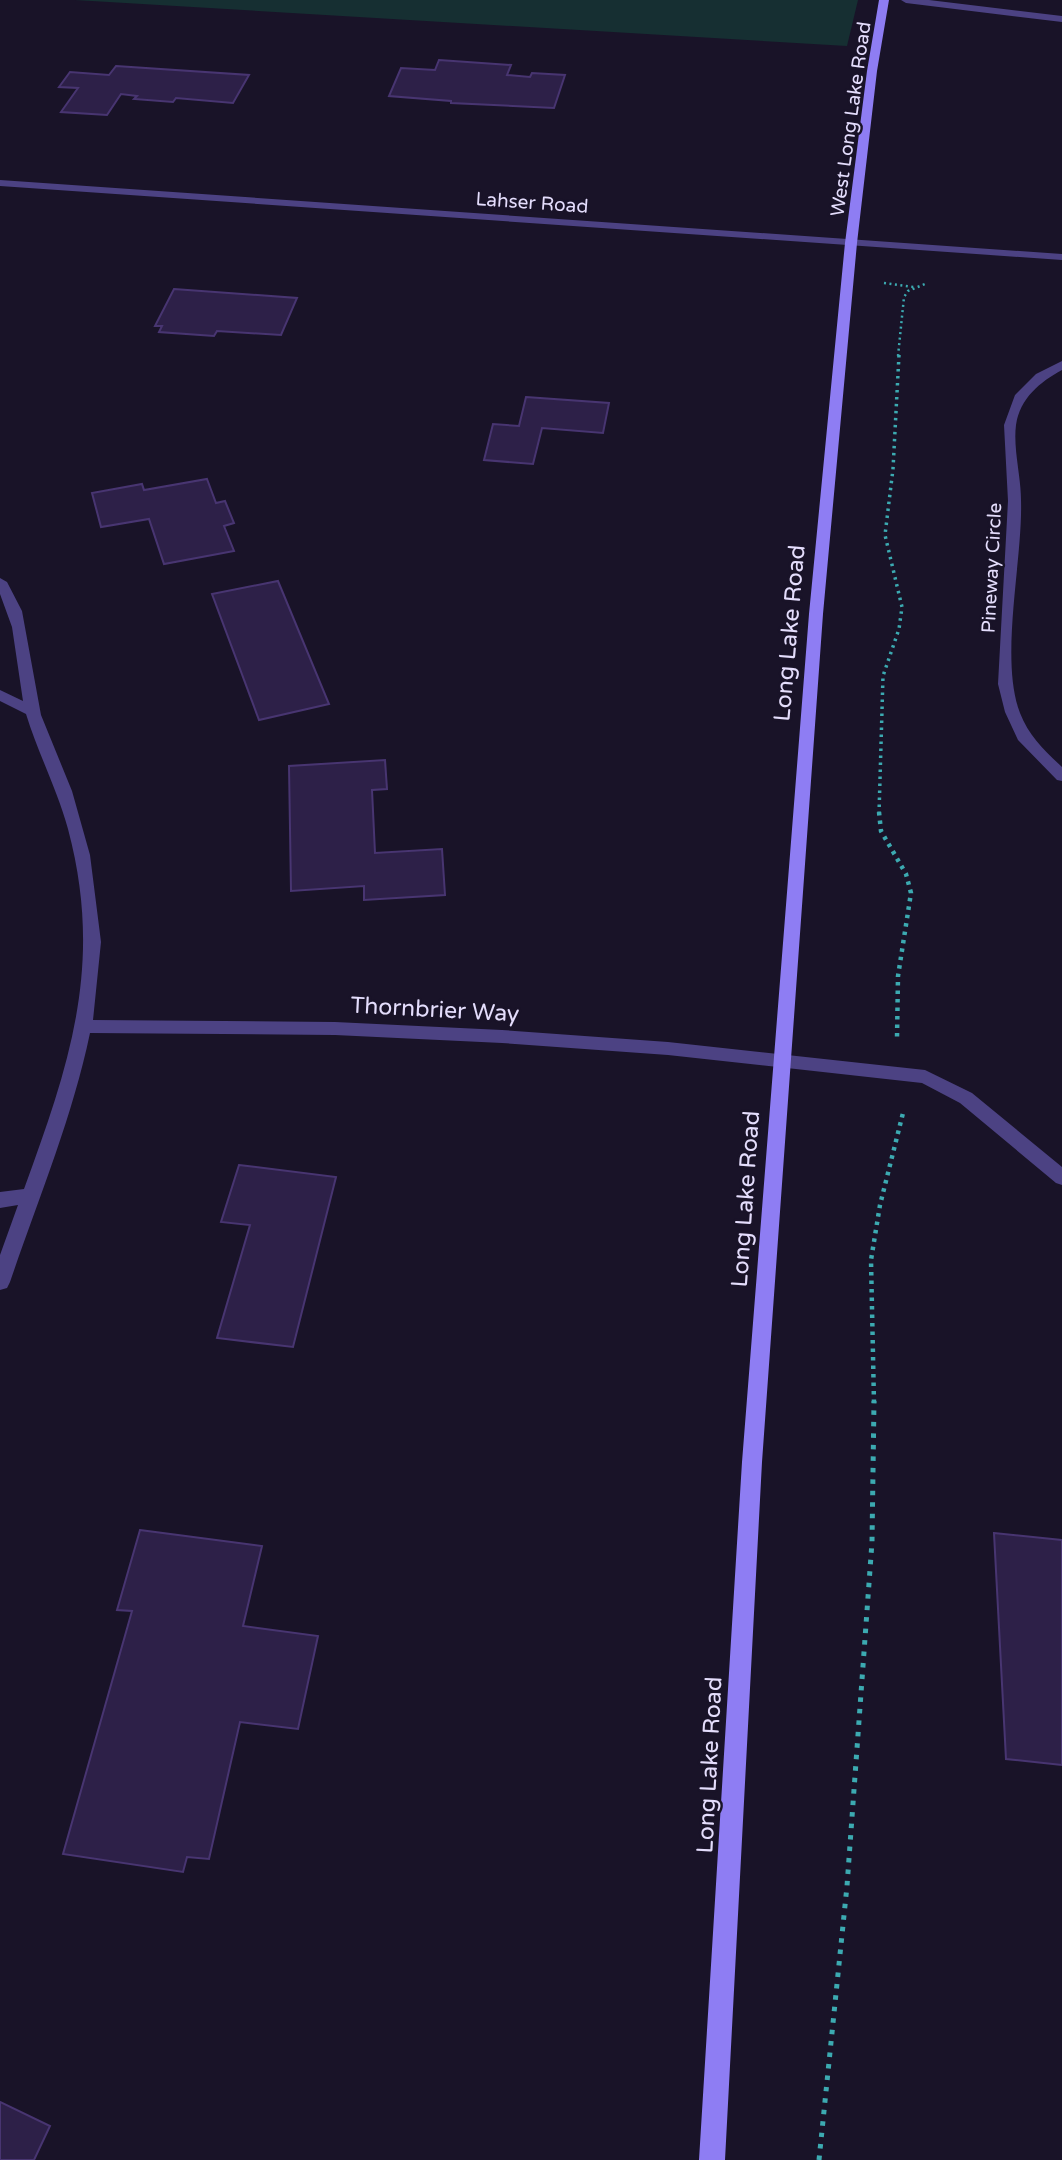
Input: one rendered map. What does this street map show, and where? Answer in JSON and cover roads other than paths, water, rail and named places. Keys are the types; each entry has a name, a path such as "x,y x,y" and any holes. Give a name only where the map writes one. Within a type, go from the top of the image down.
{"main road":[{"name":"West Long Lake Road","path":"851,243 872,71 884,0"},
{"name":"Long Lake Road","path":"712,2160 752,1462 781,1060 815,628 851,243"}],"street":[{"path":"906,0 1062,19"},
{"name":"Lahser Road","path":"0,183 1062,257"},
{"name":"Pineway Circle","path":"1062,365 1041,377 1019,398 1010,425 1014,501 1005,684 1012,712 1025,740 1062,776"},
{"path":"0,582 9,596 20,636 32,712 66,799 86,877 93,969 84,1027 66,1092 0,1282"},
{"path":"0,695 32,712"},
{"name":"Thornbrier Way","path":"84,1027 200,1025 422,1032 638,1045 925,1077 966,1098 1062,1178"},
{"path":"0,1200 29,1196"}]}
